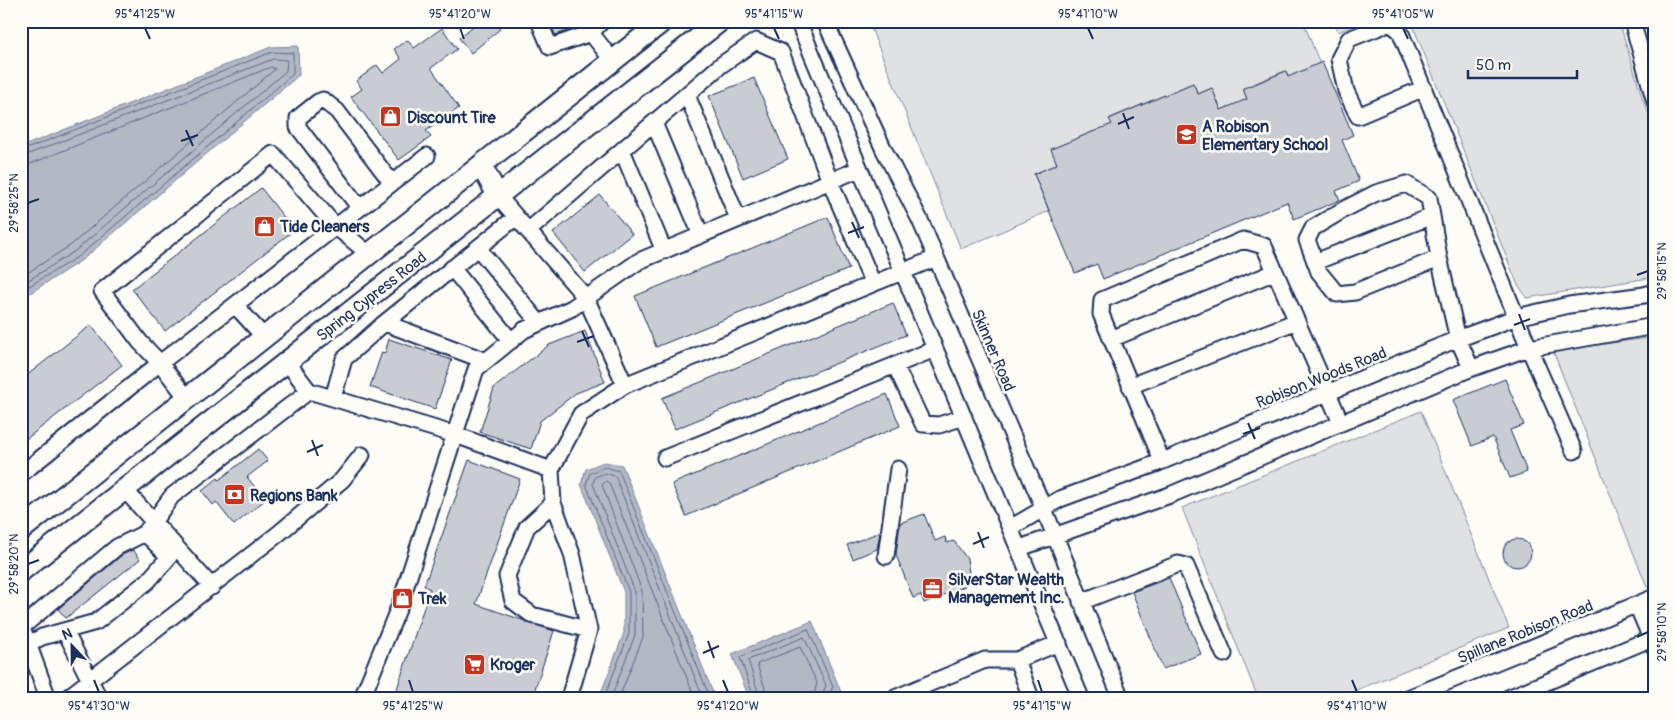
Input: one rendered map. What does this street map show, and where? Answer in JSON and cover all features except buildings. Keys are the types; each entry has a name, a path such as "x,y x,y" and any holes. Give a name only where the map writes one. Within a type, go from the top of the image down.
{"main road":[{"name":"Spring Cypress Road","path":"21,530 663,21"},
{"name":"Spring Cypress Road","path":"21,571 720,21"},
{"path":"481,165 498,196"},
{"path":"264,337 286,362"}],"street":[{"path":"539,21 550,47 591,33 602,21"},
{"path":"798,21 902,273 1012,527 1081,698"},
{"name":"Skinner Road","path":"825,21 936,258 1056,536 1121,698"},
{"path":"1632,21 1655,102"},
{"path":"1424,88 1358,116 1346,91 1339,58 1349,39 1390,23 1400,31 1424,88 1529,348 1574,451"},
{"path":"591,33 613,61"},
{"path":"528,231 686,95 721,66 756,41 781,52 830,181 874,284"},
{"path":"686,95 738,219"},
{"path":"359,207 298,127 298,118 318,102 323,100 337,111 392,183"},
{"path":"654,123 701,235"},
{"path":"622,150 664,251"},
{"path":"187,398 160,363 140,342 102,291 273,154 335,226 369,254"},
{"path":"21,474 359,207 427,156"},
{"path":"362,698 399,607 476,369 524,330 572,308 640,261 859,169"},
{"path":"1439,258 1355,292 1337,294 1319,272 1307,240 1313,228 1376,193 1406,184 1429,198 1439,258 1458,339 1471,368"},
{"path":"498,196 586,298 625,385"},
{"path":"1315,262 1432,216"},
{"path":"332,398 344,359 384,323 516,217"},
{"path":"1162,461 1101,314 1102,300 1243,240 1264,246 1341,423"},
{"path":"478,248 539,323"},
{"path":"569,698 589,630 572,554 552,503 551,470 581,414 625,385 936,258"},
{"path":"452,268 511,341"},
{"path":"1112,339 1275,272"},
{"name":"Robison Woods Road","path":"1012,527 1060,499 1162,461 1458,339 1517,317 1569,305 1644,296 1655,292"},
{"path":"235,305 264,337"},
{"path":"1130,386 1296,321"},
{"path":"384,323 486,361"},
{"path":"1020,548 1170,495 1471,368 1529,348 1655,326"},
{"path":"665,458 935,349"},
{"path":"286,362 309,390 456,435 551,470"},
{"path":"895,366 923,424 939,425 964,417"},
{"path":"24,632 117,547 148,527 172,496 309,390"},
{"path":"67,698 212,586 342,480 362,455"},
{"path":"886,556 898,469"},
{"path":"24,632 42,637 96,622 148,581 170,557 124,490"},
{"path":"552,503 527,527 507,576 513,601 532,615 589,630"},
{"path":"148,527 212,586"},
{"path":"1081,602 1178,564 1186,566 1224,654"},
{"name":"Spillane Robison Road","path":"1408,698 1655,598"},
{"path":"1508,698 1654,641 1637,605"},
{"path":"65,630 98,698"},
{"path":"24,632 48,698"},
{"path":"895,698 985,660 1017,660 1059,643"},
{"path":"1017,660 1031,698"}],"shaded area":[{"path":"868,21 1303,21 1320,64 1288,77 1285,71 1243,88 1249,103 1238,108 1236,104 1221,110 1212,88 1198,94 1193,83 1110,118 1113,128 1092,132 1052,149 1057,164 1034,174 1049,211 961,249"},
{"path":"1333,21 1365,21 1338,32"},
{"path":"1411,21 1619,21 1643,100 1655,128 1655,277 1527,298 1517,283"},
{"path":"1655,337 1655,584 1647,587 1553,351"},
{"path":"1421,411 1509,628 1337,698 1258,698 1182,508"}],"water":[{"path":"298,46 299,75 82,260 24,297 21,293 21,147 271,47"},
{"path":"604,462 622,465 715,698 599,698 624,633 624,592 581,484 586,469"},
{"path":"812,621 841,692 827,698 749,698 732,654"}],"place":[{"name":"Discount Tire","path":"391,117"},
{"name":"A Robison Elementary School","path":"1186,135"},
{"name":"Tide Cleaners","path":"264,226"},
{"name":"Regions Bank","path":"234,495"},
{"name":"SilverStar Wealth Management Inc.","path":"932,588"},
{"name":"Trek","path":"402,598"},
{"name":"Kroger","path":"474,664"}]}
